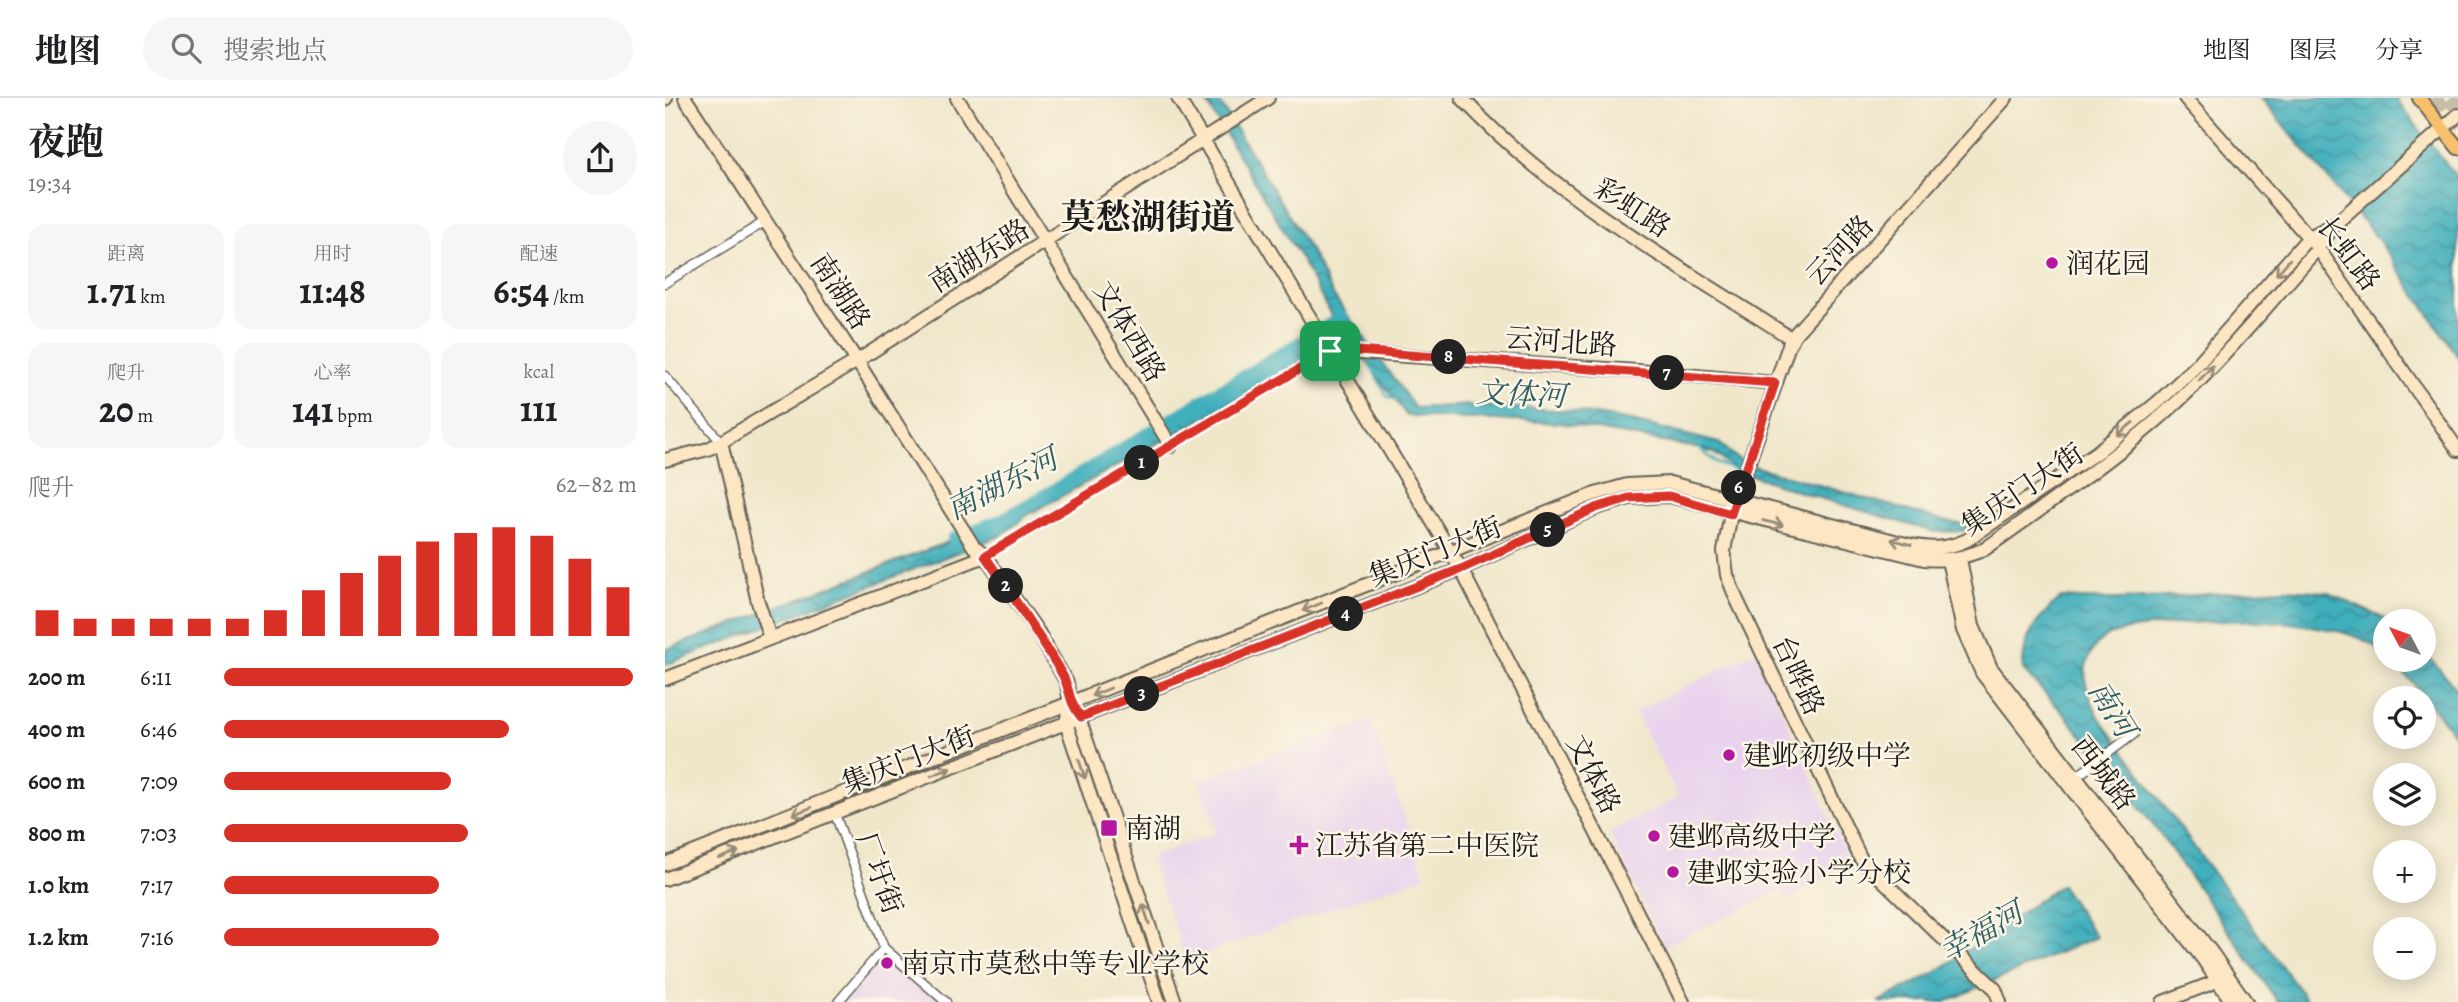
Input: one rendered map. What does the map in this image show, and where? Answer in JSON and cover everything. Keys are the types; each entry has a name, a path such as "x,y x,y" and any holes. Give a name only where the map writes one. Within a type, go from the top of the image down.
{"main road":[{"name":"南湖路","path":"685,98 857,361 951,512 974,547 985,556"},
{"name":"文体西路","path":"957,98 1048,241 1168,441"},
{"name":"文体路","path":"1178,98 1461,569 1683,1002"},
{"name":"南湖东路","path":"722,442 1048,241 1268,98"},
{"name":"彩虹路","path":"1462,98 1542,175 1590,211 1792,339"},
{"name":"云河路","path":"1741,484 1792,339 2006,98"},
{"name":"长虹路","path":"2185,98 2318,248 2458,450"},
{"path":"2419,98 2458,148"},
{"name":"集庆门大街","path":"665,879 1461,569 1596,508 1629,498 1669,496 1927,548 1951,547 1967,540 2097,452 2157,402 2196,366 2309,237 2337,221 2458,115"},
{"name":"集庆门大街","path":"665,864 1592,495 1627,485 1670,483 1733,508 1916,558 1954,559 1985,549 2134,439 2196,384 2318,248 2337,221"},
{"name":"云河北路","path":"1329,349 1775,383"},
{"path":"665,460 708,449 722,442 758,602 771,638"},
{"name":"台晔路","path":"1741,484 1724,551 1727,575 1860,859 1995,989 2000,1002"},
{"path":"665,679 985,556 1067,684 1070,704 1066,723 1159,1002"},
{"name":"西城路","path":"1954,559 1973,626 1991,668 2076,777 2223,979 2232,1002"},
{"name":"西城路","path":"1954,559 1963,630 1982,673 2223,979 2246,1002"},
{"path":"1070,704 1081,717 1175,1002"},
{"path":"2163,1002 2223,979"}],"street":[{"path":"665,283 766,221"},
{"path":"985,556 1168,441 1329,349"},
{"path":"665,376 722,442"},
{"path":"2076,777 2134,734"},
{"name":"厂圩街","path":"835,814 884,948 946,1002"},
{"name":"厂圩街","path":"838,1002 884,948"}],"shaded area":[{"name":"建邺初级中学","path":"1755,652 1851,865 1787,900 1783,890 1664,946 1609,833 1678,797 1635,712"},
{"name":"江苏省第二中医院","path":"1371,720 1425,876 1186,960 1150,857 1217,833 1199,780"},
{"name":"南京市莫愁中等专业学校","path":"884,948 946,1002 838,1002"}],"water":[{"path":"1204,98 1217,98 1310,250 1333,295 1415,408 1471,405 1572,411 1632,421 1719,443 1743,463 1944,521 1967,525 1965,531 1934,532 1800,492 1736,470 1714,453 1702,449 1560,423 1407,416 1349,338 1029,514 1000,536 665,665 665,650 1013,517 1336,325 1306,268"},
{"path":"2261,98 2395,98 2458,179 2458,357 2378,239"},
{"path":"2286,589 2327,592 2373,614 2373,645 2340,632 2283,622 2229,621 2153,626 2112,634 2101,640 2093,649 2086,668 2087,687 2099,717 2308,1002 2278,1002 2161,835 2065,715 2023,670 2028,638 2038,621 2061,598 2145,598"},
{"path":"2436,665 2458,691 2458,740 2436,711 2436,686 2416,686 2402,672 2436,672"},
{"path":"2061,885 2096,937 1945,1002 1878,1002 1933,974"}],"waterway":[{"name":"南湖东河","path":"954,539 1000,521 1043,497 1342,318"},
{"name":"文体河","path":"1371,367 1387,396 1396,400"},
{"name":"文体河","path":"1699,448 1717,463 1741,472"}],"tunnel":[{"path":"2433,98 2458,128"},
{"path":"2450,98 2458,108"}],"place":[{"name":"润花园","path":"2052,263"},
{"name":"建邺初级中学","path":"1729,755"},
{"name":"南湖","path":"1109,828"},
{"name":"建邺高级中学","path":"1654,836"},
{"name":"江苏省第二中医院","path":"1299,845"},
{"name":"建邺实验小学分校","path":"1673,872"},
{"name":"南京市莫愁中等专业学校","path":"887,963"}],"district":[{"name":"莫愁湖街道","path":"1148,217"}],"route":[{"path":"1330,351 1652,372 1775,383 1731,514 1669,496 1629,498 1596,508 1461,569 1081,717 1070,704 1067,684 1038,632 985,556 1330,351"}],"water label":[{"name":"南河","path":"2112,709"},
{"name":"幸福河","path":"1981,932"}]}
